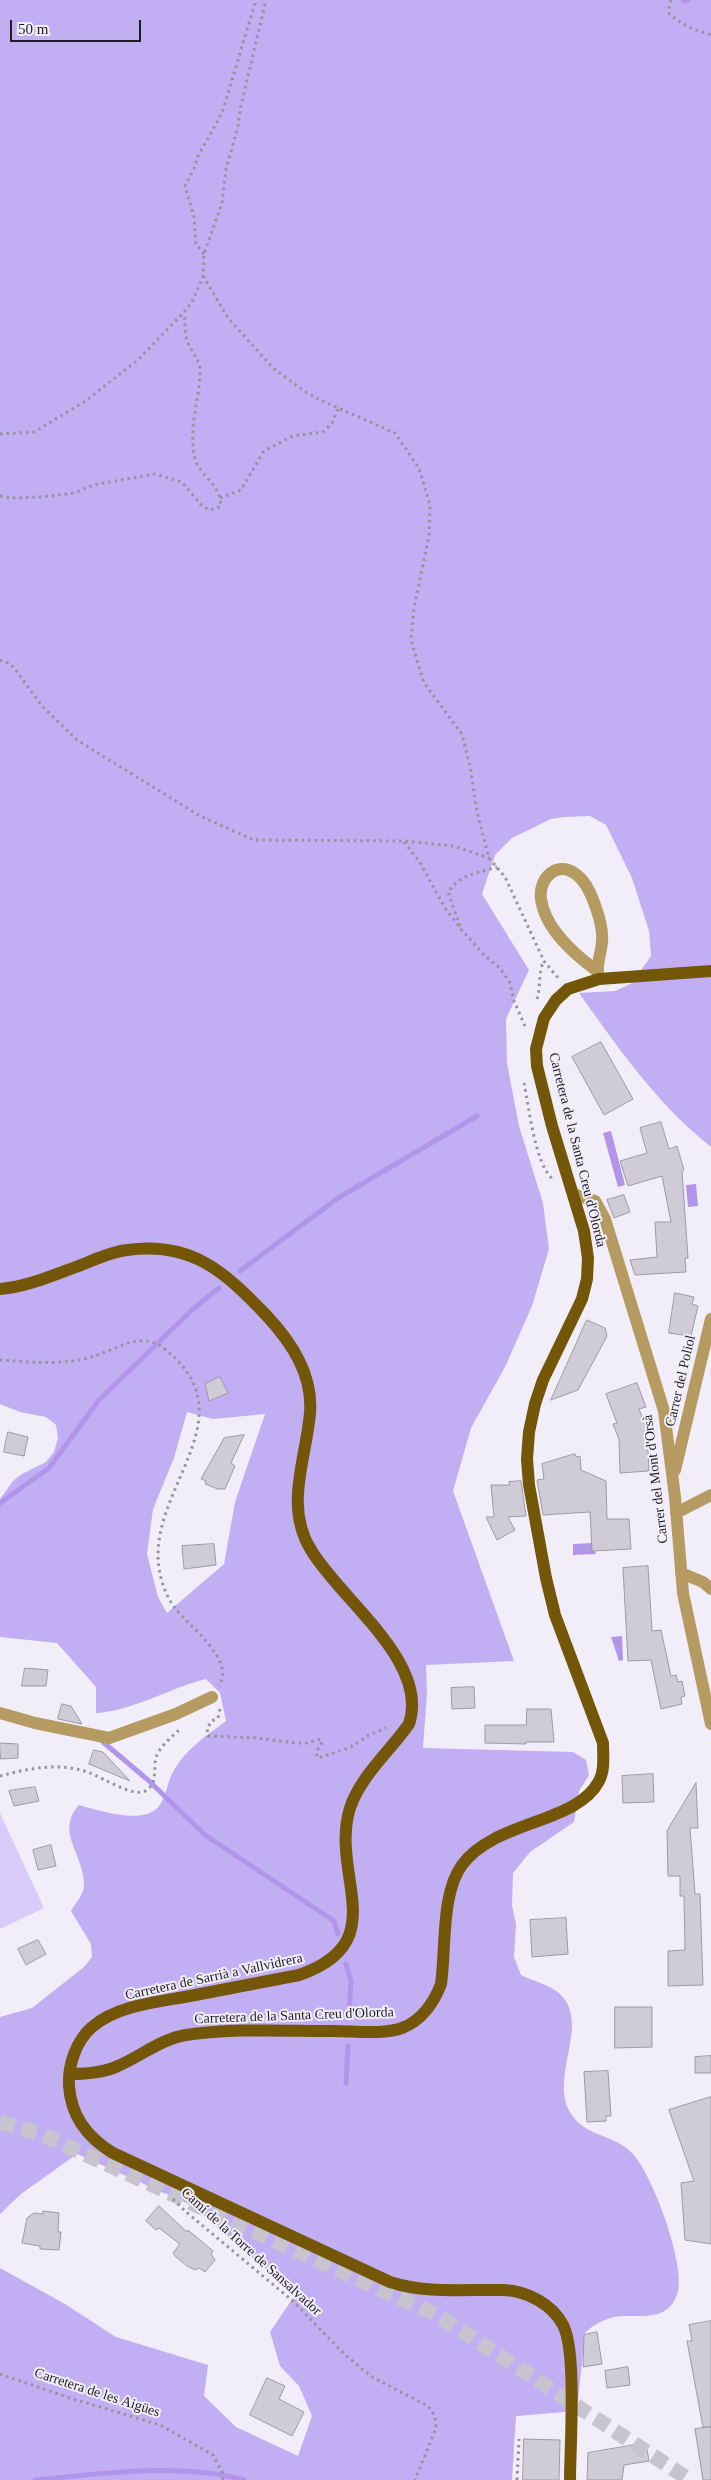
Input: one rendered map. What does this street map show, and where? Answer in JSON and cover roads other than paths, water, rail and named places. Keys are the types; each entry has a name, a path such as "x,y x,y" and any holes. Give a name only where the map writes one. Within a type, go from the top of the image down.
{"main road":[{"name":"Carretera de la Santa Creu d'Olorda","path":"70,2074 82,2074 117,2067 160,2044 184,2035 222,2032 375,2031 404,2027 427,2010 436,1997 441,1984 449,1898 454,1878 462,1865 488,1840 573,1806 589,1795 600,1780 604,1764 603,1743 555,1614 544,1568 529,1485 527,1459 529,1432 535,1404 543,1380 582,1299 587,1279 588,1258 584,1231 574,1194 552,1126 538,1066 536,1049 544,1018 556,1000 568,990 598,975 711,971"},
{"name":"Carretera de Sarrià a Vallvidrera","path":"0,1289 35,1282 125,1250 169,1249 207,1262 222,1272 255,1304 288,1343 308,1380 310,1405 308,1434 301,1463 297,1499 299,1523 304,1537 322,1567 398,1657 408,1677 412,1691 413,1713 409,1724 356,1794 350,1809 345,1837 353,1901 352,1925 347,1940 339,1954 318,1969 299,1975 143,2005 113,2015 86,2033 73,2058 70,2074 70,2094 74,2112 94,2139 113,2153 390,2282 420,2289 506,2290 530,2297 549,2307 564,2326 570,2351 570,2480"}],"street":[{"path":"558,869 576,874 592,896 602,927 598,975 565,944 544,909 542,889 544,879 550,872 558,869"},
{"name":"Carrer del Mont d'Orsà","path":"574,1194 595,1201 611,1236 664,1411 687,1618 711,1724"},
{"name":"Carrer del Poliol","path":"673,1479 711,1319"},
{"path":"676,1513 711,1495"},
{"path":"681,1573 703,1582 711,1589"},
{"path":"0,1713 35,1723 109,1738 176,1714 212,1697"}],"waterway":[{"path":"684,1 688,0"},
{"path":"240,1271 338,1198 477,1116"},
{"path":"0,1503 49,1468 99,1400 192,1310 219,1288"},
{"path":"103,1742 148,1780 205,1835 334,1921 338,1934"},
{"path":"346,1964 351,1981 349,2014"},
{"path":"346,2083 348,2046"},
{"path":"35,2480 140,2471 193,2472 244,2480"}],"tunnel":[{"path":"0,2122 43,2135 439,2316 690,2480"}]}
